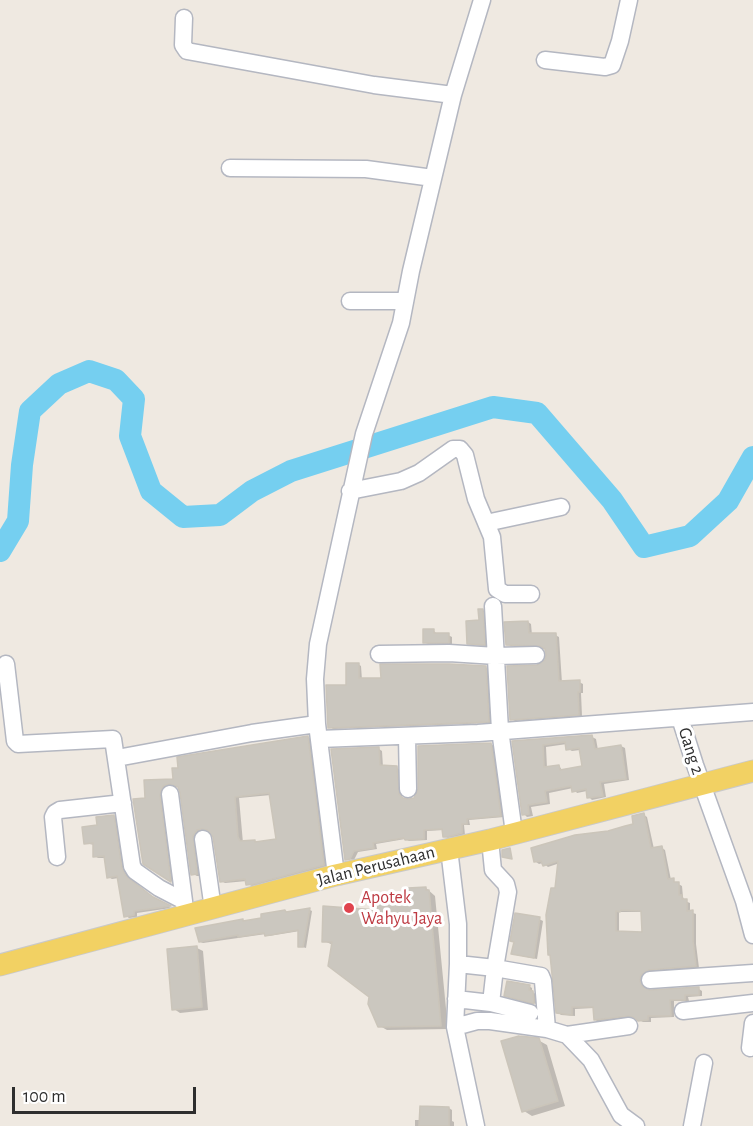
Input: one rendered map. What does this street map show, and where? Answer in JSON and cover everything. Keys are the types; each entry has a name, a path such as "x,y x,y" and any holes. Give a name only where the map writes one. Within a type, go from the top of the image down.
{"main road":[{"name":"Jalan Perusahaan","path":"0,965 184,909 213,909 336,875 490,840 753,771"}],"street":[{"path":"336,875 318,732 316,656 364,434 398,333 453,95 482,0"},
{"path":"545,60 612,66 629,0"},
{"path":"184,18 183,45 187,51 374,85 453,95"},
{"path":"230,168 366,169 433,178"},
{"path":"350,301 405,301"},
{"path":"352,484 401,481 419,473 453,449 462,450 476,499 493,541 497,589 505,594 531,594"},
{"path":"486,523 561,507"},
{"path":"494,606 500,730 514,833"},
{"path":"379,654 536,655"},
{"path":"6,664 17,744 112,739 117,758 133,869 184,909"},
{"path":"117,758 252,733 318,732 407,736 753,712"},
{"name":"Gang 2","path":"680,718 701,784 744,901 753,935"},
{"path":"407,736 408,789"},
{"path":"170,794 184,909"},
{"path":"57,857 52,817 55,813 60,810 123,803"},
{"path":"203,839 213,909"},
{"path":"490,840 493,870 506,884 508,892 491,1003"},
{"path":"448,849 458,924 455,1027 476,1126"},
{"path":"458,964 541,976 547,1029"},
{"path":"650,980 753,973"},
{"path":"456,999 491,1003 530,1013"},
{"path":"683,1011 753,1003"},
{"path":"455,1027 484,1020 547,1029 567,1035 591,1060 621,1116 636,1126"},
{"path":"750,1048 753,1023"},
{"path":"567,1035 629,1026"},
{"path":"692,1126 704,1063"}],"building":[{"path":"478,609 483,609 485,645 467,644 466,621 479,620"},
{"path":"528,621 529,633 556,633 559,681 580,680 579,715 510,720 507,666 537,665 545,660 546,655 545,649 540,646 506,645 504,622"},
{"path":"423,629 434,629 434,633 449,633 449,643 423,643"},
{"path":"346,663 359,663 359,678 381,678 380,664 486,666 489,722 328,728 326,685 346,685"},
{"path":"592,735 595,749 621,745 626,779 600,782 603,796 587,798 586,789 572,792 571,786 545,791 547,802 528,805 529,814 522,815 512,741","holes":["565,742 566,750 579,748 582,766 560,770 559,765 544,767 543,745"]},
{"path":"308,736 324,865 254,884 246,885 245,879 220,882 213,837 207,830 202,829 197,830 193,836 197,874 191,875 180,793 178,787 169,784 163,786 160,795 171,882 143,864 133,799 145,798 144,780 173,779 172,768 178,768 177,757","holes":["269,793 276,839 255,842 255,840 240,841 235,797"]},
{"path":"491,743 501,816 467,819 467,824 462,824 462,833 447,837 443,837 442,829 424,830 424,839 405,840 404,838 373,843 374,848 354,851 350,859 345,860 331,749 379,747 380,765 397,766 399,794 409,799 414,798 418,789 418,746"},
{"path":"644,813 651,848 662,846 668,879 674,878 674,882 679,882 679,895 682,895 682,899 687,899 687,911 693,910 696,966 649,970 641,975 640,981 642,986 650,990 699,987 699,995 685,995 685,1000 670,1000 671,1016 648,1016 648,1020 638,1021 628,1016 594,1020 593,1007 572,1007 572,1015 556,1013 550,955 548,955 546,915 551,888 555,888 558,861 543,866 541,861 534,862 531,848 575,835 608,831 633,824 632,816","holes":["616,911 641,911 642,932 616,931"]},
{"path":"114,815 122,868 126,876 153,897 171,906 134,911 134,915 124,917 117,876 107,878 104,856 93,857 93,843 84,844 82,827 97,825 96,817"},
{"path":"510,848 512,859 502,857 502,850"},
{"path":"426,887 426,890 429,890 441,1026 378,1027 368,1004 369,997 328,966 332,942 322,942 323,906 377,910 378,897 408,897 408,888"},
{"path":"310,908 303,947 298,947 298,930 265,936 264,933 238,937 238,935 199,942 195,928 261,918 261,914"},
{"path":"515,913 540,917 534,958 511,954 514,942 510,941"},
{"path":"197,946 202,1007 172,1010 167,949"},
{"path":"507,981 530,985 529,990 533,991 534,1004 504,996"},
{"path":"519,1036 539,1038 558,1101 522,1112 501,1041"},
{"path":"420,1106 449,1107 449,1126 419,1126"}],"waterway":[{"path":"0,551 18,521 22,465 30,411 59,384 89,371 116,380 134,399 130,436 151,491 183,517 220,515 252,491 291,471 493,407 537,413 612,500 644,547 690,536 728,501 753,457"}],"place":[{"name":"Apotek Wahyu Jaya","path":"349,908"}]}
